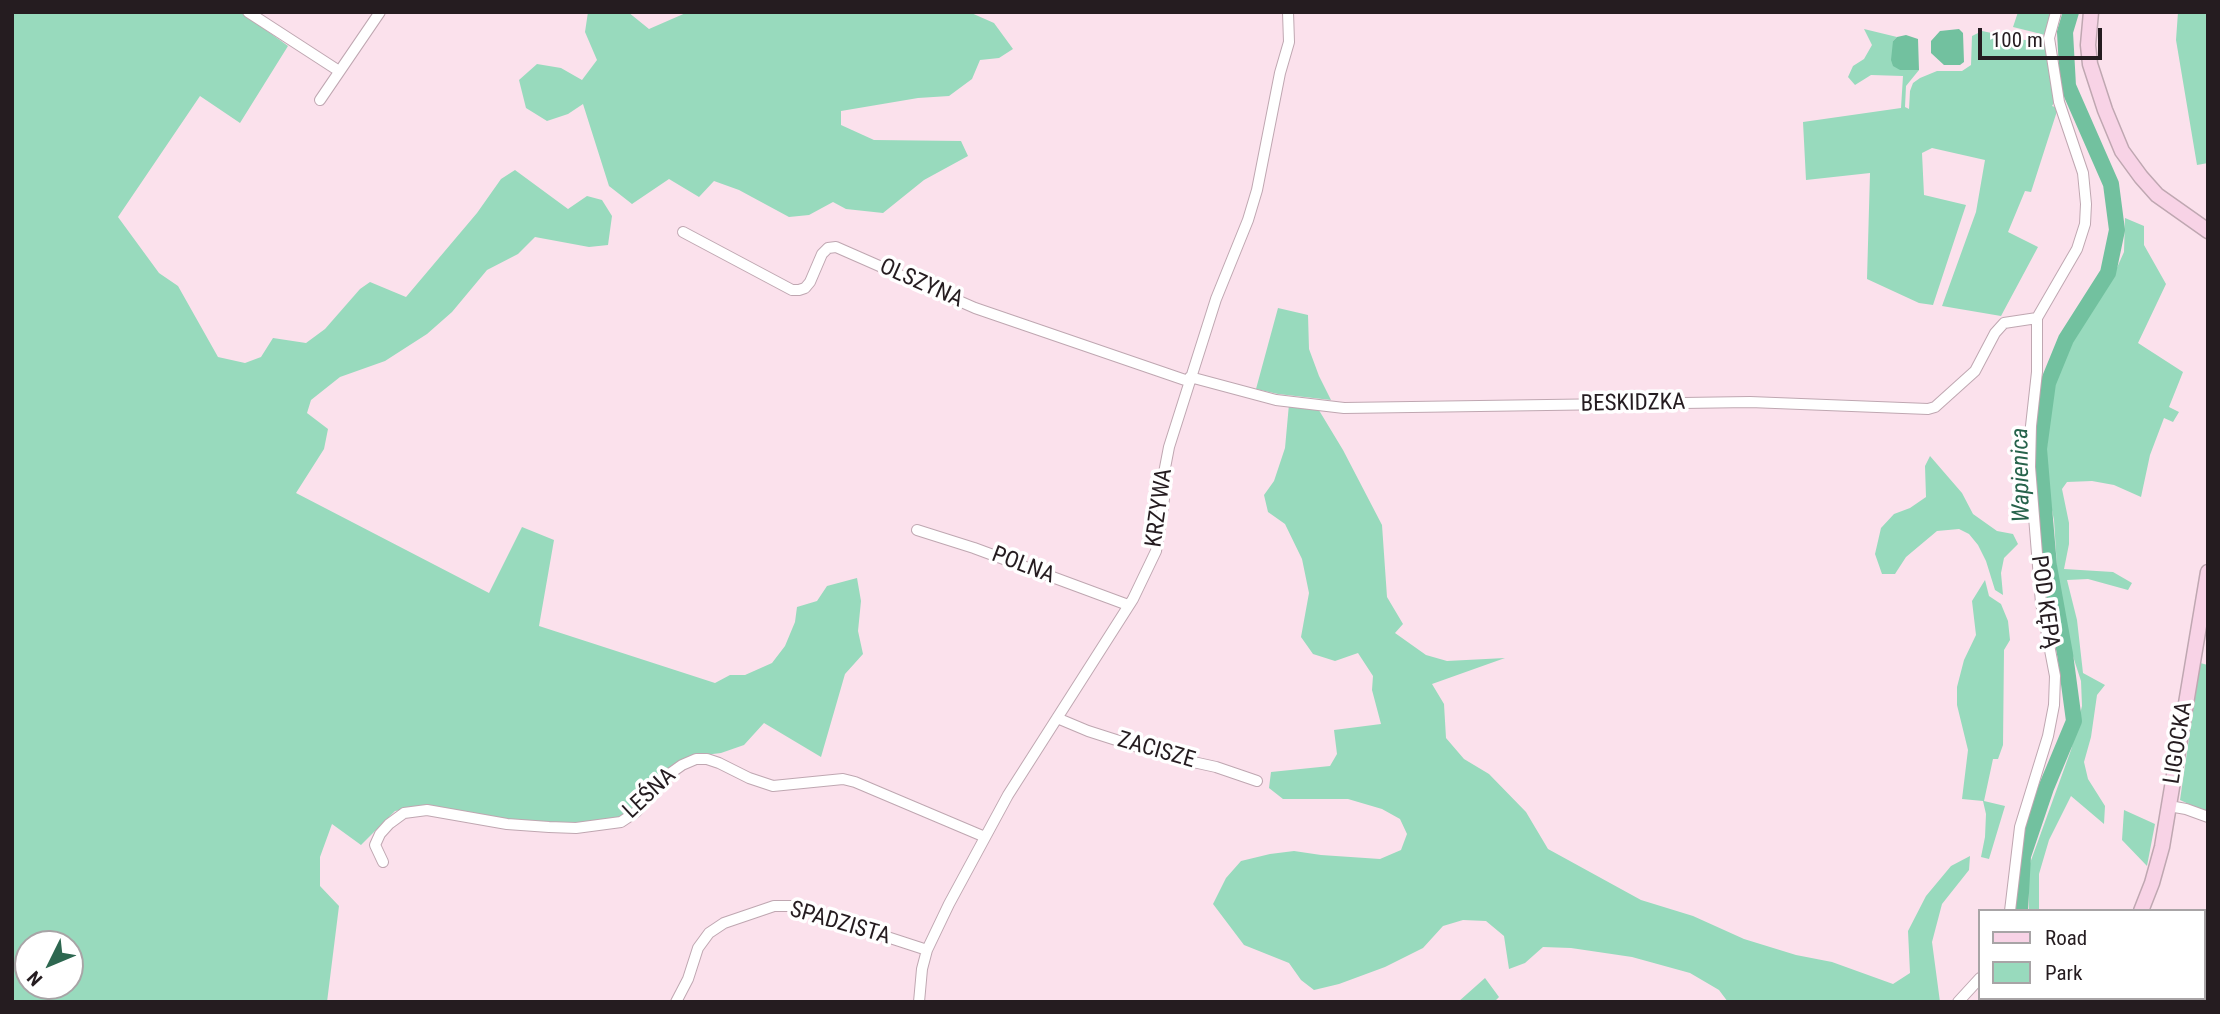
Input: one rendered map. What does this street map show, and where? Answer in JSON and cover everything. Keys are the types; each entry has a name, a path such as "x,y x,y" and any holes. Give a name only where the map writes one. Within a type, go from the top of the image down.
{"street":[{"path":"248,12 339,71"},
{"path":"320,100 380,12"},
{"name":"KRZYWA","path":"921,1000 922,969 927,950 985,837 1007,795 1128,605 1147,573 1156,551 1168,447 1189,379 1257,190 1289,42 1288,12"},
{"path":"2036,318 2077,249 2085,224 2083,173 2059,102 2049,38 2056,12"},
{"path":"2095,14 2088,45 2090,64 2122,151 2157,195 2208,231"},
{"name":"OLSZYNA","path":"683,232 792,290 806,288 822,254 828,248 836,247 975,308 1189,379"},
{"name":"BESKIDZKA","path":"1189,379 1276,400 1344,408 1750,402 1927,409 1935,407 1975,371 1998,328 2004,323 2036,318"},
{"name":"POD KĘPĄ","path":"2010,909 2020,827 2048,736 2054,705 2055,676 2041,603 2030,467 2037,372 2036,318"},
{"name":"POLNA","path":"917,530 974,548 1128,605"},
{"name":"LIGOCKA","path":"2142,909 2158,865 2208,572"},
{"name":"ZACISZE","path":"1057,718 1166,756 1216,767 1256,781"},
{"name":"LEŚNA","path":"383,862 375,845 389,824 404,813 427,810 507,824 549,827 576,828 621,822 636,812 667,775 696,759 719,763 773,786 843,779 855,782 985,837"},
{"path":"2169,806 2208,817"},
{"name":"SPADZISTA","path":"676,1002 688,979 698,948 709,933 724,923 774,906 792,906 927,950"},
{"path":"1958,1002 1979,979"}],"green space":[{"path":"12,12 251,12 248,17 288,46 240,123 200,96 118,217 159,273 178,286 218,357 245,363 261,357 273,338 306,343 325,329 360,289 370,282 406,297 477,213 501,179 515,170 568,209 587,196 602,200 612,216 608,245 589,247 535,237 518,254 487,270 452,312 427,334 385,361 340,377 311,400 307,413 328,429 324,449 296,493 489,593 522,527 554,540 539,626 715,683 730,675 745,675 772,663 785,646 795,622 797,607 817,601 827,586 857,578 861,601 858,631 863,654 845,674 821,757 764,723 744,745 721,753 696,756 651,788 626,816 585,823 522,823 428,806 395,811 361,845 332,824 320,857 320,886 339,906 327,1002 12,1002"},
{"path":"588,12 628,12 649,29 688,12 969,12 994,23 1013,49 999,58 980,60 972,79 949,96 918,98 841,111 841,125 874,140 961,141 968,156 924,180 883,213 846,209 833,202 809,215 789,217 739,190 714,181 699,197 669,179 632,204 609,186 583,104 568,114 547,121 526,108 519,80 537,64 561,68 582,80 597,60 585,32"},
{"path":"2018,12 2052,12 2045,35 2013,27"},
{"path":"2178,12 2208,12 2208,163 2197,165 2176,40"},
{"path":"1864,29 1897,37 1893,41 1900,70 1919,70 1906,86 1905,107 1909,109 1910,91 1913,83 1920,78 1937,71 1962,71 1971,65 1972,36 1982,31 2025,40 2045,41 2055,101 2052,106 2058,108 2031,192 2025,191 2008,232 2038,247 2001,316 1942,306 1976,212 1985,160 1932,148 1922,153 1924,195 1966,205 1933,305 1919,303 1867,279 1870,173 1806,180 1803,122 1901,108 1903,76 1871,75 1855,85 1848,77 1853,66 1864,59 1872,45"},
{"path":"2125,218 2144,226 2144,245 2166,284 2138,343 2183,372 2169,407 2179,412 2173,422 2164,418 2150,455 2141,497 2114,485 2092,481 2067,482 2062,489 2069,523 2069,544 2064,569 2113,572 2132,583 2128,590 2088,579 2067,580 2077,620 2083,673 2105,685 2097,695 2091,737 2084,762 2088,779 2105,806 2104,824 2071,796 2049,840 2039,874 2039,909 2029,909 2029,866 2071,750 2082,706 2081,681 2071,650 2058,583 2054,520 2047,485 2050,398 2064,355 2084,319 2111,281 2124,252"},
{"path":"1278,308 1308,315 1309,349 1331,400 1256,389"},
{"path":"1289,404 1317,407 1382,525 1387,597 1403,624 1395,633 1426,655 1447,661 1505,658 1432,684 1444,704 1446,738 1464,759 1489,774 1526,812 1548,849 1641,900 1693,916 1744,939 1796,955 1832,962 1893,984 1910,973 1908,931 1926,896 1951,866 1970,856 1969,870 1942,904 1932,942 1940,1002 1728,1002 1719,990 1690,973 1632,957 1571,948 1543,947 1525,963 1509,969 1504,936 1486,921 1463,920 1443,926 1423,948 1385,967 1314,990 1301,980 1289,963 1244,945 1213,904 1226,878 1241,861 1294,851 1380,859 1401,850 1407,834 1400,819 1382,809 1348,799 1283,799 1269,788 1271,772 1330,766 1337,754 1334,730 1381,724 1372,690 1373,676 1358,653 1335,661 1313,654 1301,637 1309,593 1302,559 1285,524 1268,512 1264,495 1274,481 1285,448"},
{"path":"1930,456 1962,493 1973,514 1997,531 2013,534 2018,544 2004,558 2001,573 2003,595 1995,590 1978,545 1969,534 1959,529 1937,531 1906,557 1895,574 1882,574 1875,554 1881,528 1894,514 1910,508 1926,497 1925,466"},
{"path":"1985,580 1989,596 2001,604 2008,621 2010,640 2004,650 2003,745 1998,759 1993,759 1984,801 2005,806 1989,859 1981,857 1986,814 1983,801 1962,799 1968,750 1957,705 1957,687 1964,660 1976,635 1972,601"},
{"path":"2200,663 2208,665 2208,813 2180,800"},
{"path":"2124,810 2155,824 2147,866 2122,840"},
{"path":"1485,978 1499,997 1494,1002 1458,1002"}],"shaded area":[{"path":"1959,29 1963,33 1964,62 1960,65 1944,65 1931,53 1931,41 1940,31"},
{"path":"1906,35 1918,39 1919,70 1900,70 1893,66 1893,41"}],"waterway":[{"name":"Wapienica","path":"2020,909 2023,856 2046,788 2074,721 2049,566 2039,449 2048,383 2066,339 2108,273 2117,230 2111,184 2068,86 2065,32 2071,12"}]}
